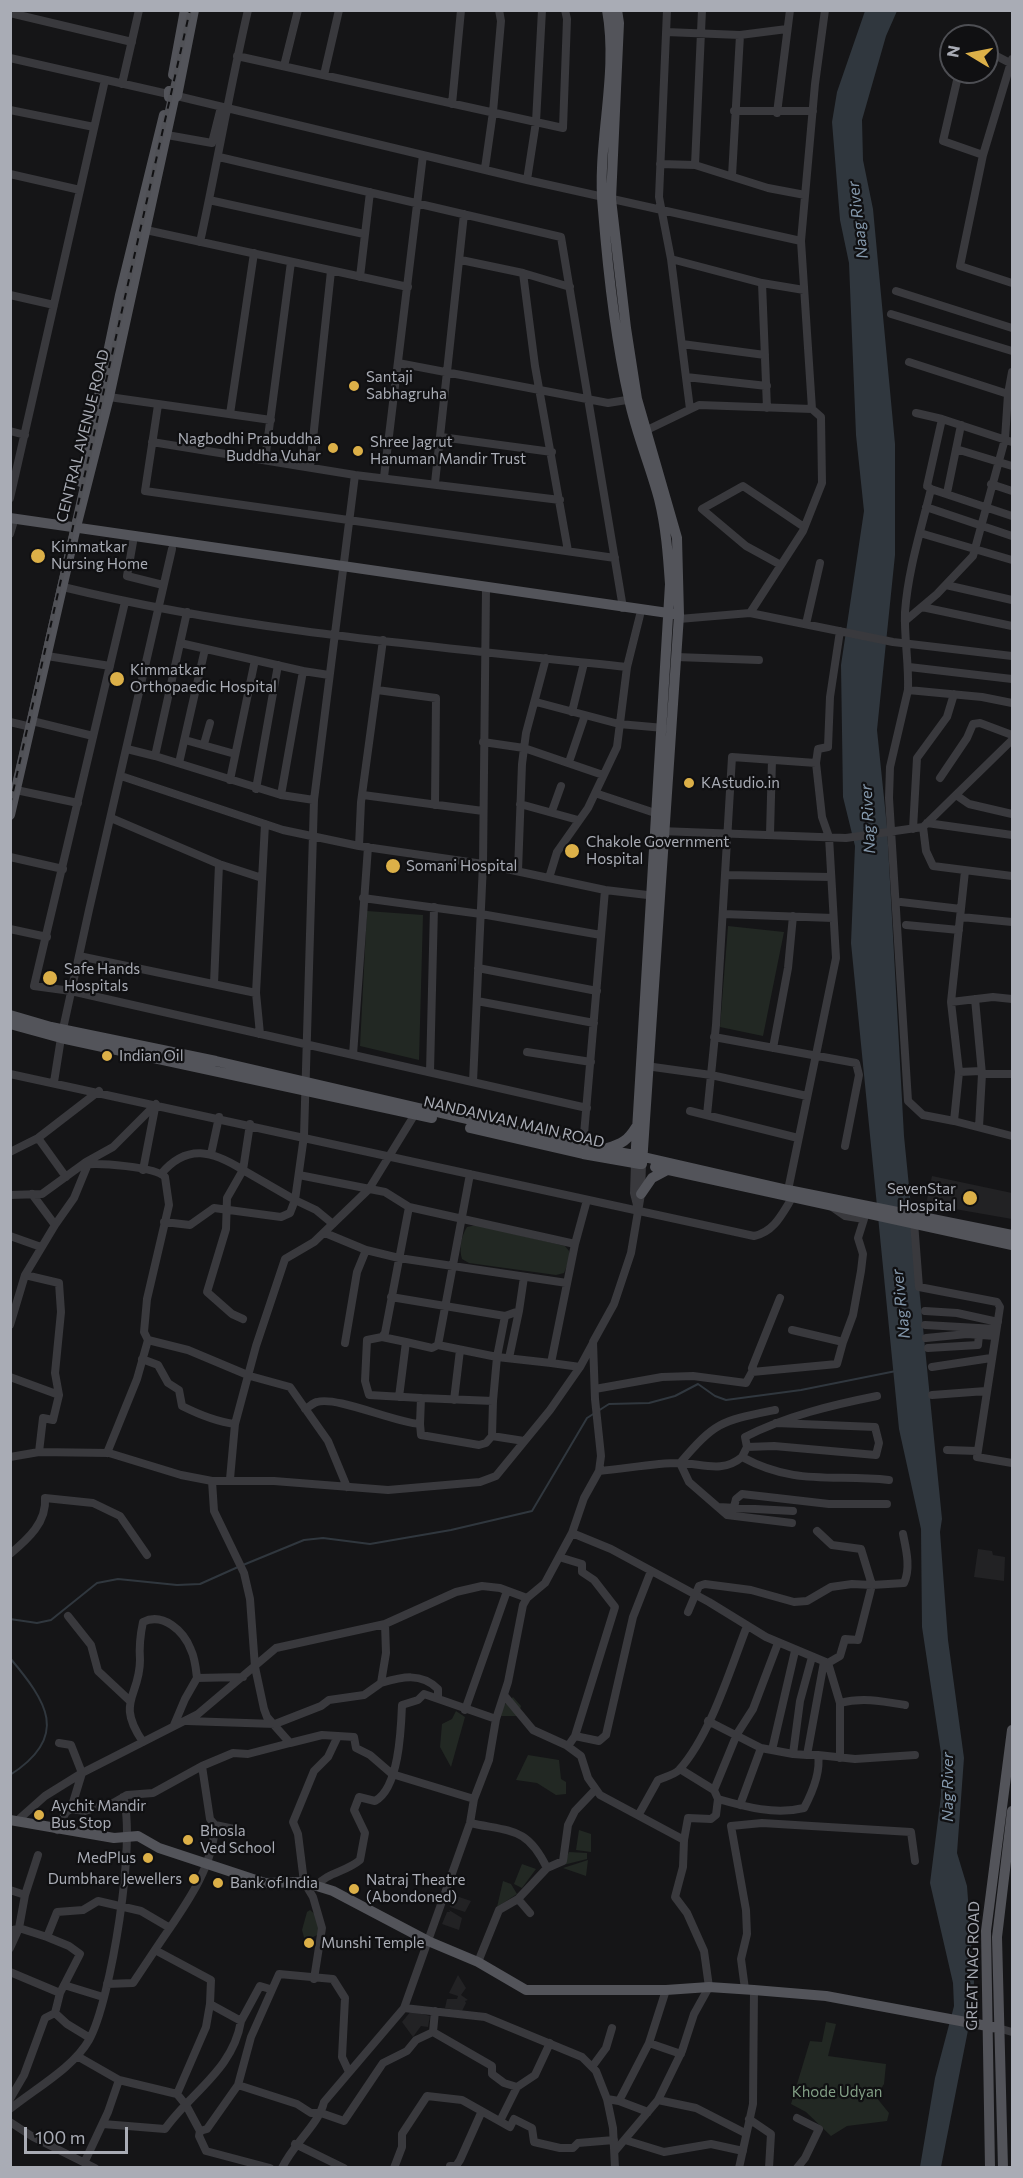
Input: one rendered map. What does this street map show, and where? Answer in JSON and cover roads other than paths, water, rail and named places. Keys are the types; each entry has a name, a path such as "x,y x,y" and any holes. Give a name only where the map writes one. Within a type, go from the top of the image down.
{"main road":[{"path":"10,815 13,791 30,723 138,220 173,95 185,10"},
{"name":"CENTRAL AVENUE ROAD","path":"30,723 63,587 72,530 109,397 167,135 173,95 194,10"},
{"path":"607,10 609,23 606,198 618,339 659,498 667,538 676,616 638,1160"},
{"path":"606,198 619,22 617,10"},
{"path":"633,399 647,430 677,538 676,657 667,729"},
{"path":"11,525 72,530 640,615 676,616"},
{"path":"72,530 172,549 343,570"},
{"path":"485,591 676,616"},
{"path":"10,1015 62,1034"},
{"name":"NANDANVAN MAIN ROAD","path":"10,1024 304,1086 583,1155 638,1160 667,1170 831,1206 873,1211 917,1220 1012,1245"},
{"path":"638,1160 637,1124 645,1066"},
{"path":"304,1086 600,1149 789,1195 873,1211"},
{"path":"600,1149 620,1145 629,1138 637,1124"},
{"path":"641,1194 652,1178 667,1170"},
{"path":"917,1220 1012,1235"},
{"name":"GREAT NAG ROAD","path":"990,2168 981,2026 989,1890 1012,1730"},
{"name":"GREAT NAG ROAD","path":"1006,2164 998,2028 997,1936 1007,1889 1012,1810"},
{"path":"14,1820 57,1830 114,1838 138,1836 159,1848 265,1883 304,1882 333,1891 428,1941 478,1962 526,1990 666,1990 709,1987 750,1989 826,1996 998,2028"}],"street":[{"path":"122,84 139,10"},
{"path":"167,135 212,143 248,10"},
{"path":"284,66 298,10"},
{"path":"324,75 339,10"},
{"path":"452,104 461,10"},
{"path":"484,168 493,112 501,21 499,10"},
{"path":"527,180 536,122 542,10"},
{"path":"237,56 563,128 567,19 565,10"},
{"path":"667,10 659,197 671,259 690,409"},
{"path":"695,165 702,10"},
{"path":"777,113 790,10"},
{"path":"812,409 801,241 825,10"},
{"path":"10,14 132,42"},
{"path":"666,32 740,34 787,29"},
{"path":"732,176 740,34"},
{"path":"10,58 484,168 527,180 801,241"},
{"path":"1011,61 983,155 960,266 1012,283"},
{"path":"10,498 105,80"},
{"path":"956,84 943,141 983,155"},
{"path":"200,242 219,157 223,108"},
{"path":"10,110 94,127"},
{"path":"734,111 777,113 813,111"},
{"path":"384,477 423,155"},
{"path":"219,157 561,237 623,608"},
{"path":"660,164 695,165 768,188 805,195"},
{"path":"10,174 80,190"},
{"path":"360,277 370,192"},
{"path":"209,200 364,234"},
{"path":"435,483 449,372 464,214"},
{"path":"146,230 408,288"},
{"path":"230,414 254,253"},
{"path":"671,259 762,283 804,290"},
{"path":"461,260 523,273 570,287"},
{"path":"265,460 291,262"},
{"path":"310,467 331,271"},
{"path":"523,273 540,390 568,551"},
{"path":"762,283 767,408"},
{"path":"896,291 1012,328"},
{"path":"10,295 54,305"},
{"path":"891,314 1012,351"},
{"path":"682,345 765,355"},
{"path":"909,362 1010,395"},
{"path":"398,363 608,403 633,399"},
{"path":"905,621 946,585 973,556 998,461 1009,441 1012,373"},
{"path":"686,377 766,386"},
{"path":"109,397 271,420"},
{"path":"158,405 145,491 615,558"},
{"path":"647,430 699,405 812,409 821,417 824,447 822,483 804,527 750,613"},
{"path":"916,413 1009,441"},
{"path":"942,419 927,486 1012,516"},
{"path":"946,493 962,425"},
{"path":"10,431 25,435"},
{"path":"441,437 552,452"},
{"path":"152,442 355,475 560,500"},
{"path":"956,449 1012,466"},
{"path":"164,1222 190,1225 214,1208 280,1217 290,1213 295,1200 303,1136 314,800 355,475"},
{"path":"991,484 1012,490"},
{"path":"779,564 747,546 702,509 743,486 804,527"},
{"path":"931,489 909,578 904,643 909,667 908,690 890,767 908,1101 923,1114 1012,1136"},
{"path":"926,507 1012,536"},
{"path":"920,533 976,547 1012,560"},
{"path":"133,542 127,576 163,585"},
{"path":"54,1082 79,956 172,549"},
{"path":"806,624 820,563"},
{"path":"946,585 1012,600"},
{"path":"63,587 158,608 334,635 627,667"},
{"path":"473,1082 483,864 485,591"},
{"path":"125,602 34,986 72,992 587,1108"},
{"path":"922,607 1012,626"},
{"path":"155,756 187,612"},
{"path":"676,616 750,613 893,642 1012,656"},
{"path":"549,878 557,852 595,793 617,747 627,667 640,615"},
{"path":"10,1074 219,1117 754,1236 765,1234 776,1223 789,1195 798,1138 836,958 829,837 822,817 816,764 818,749 828,747 830,697 842,632"},
{"path":"353,1055 363,898 363,795 383,640"},
{"path":"180,643 329,675"},
{"path":"179,763 205,649"},
{"path":"47,656 110,666"},
{"path":"676,657 759,660"},
{"path":"518,871 524,748 546,658"},
{"path":"230,780 255,660"},
{"path":"572,712 584,663"},
{"path":"256,789 278,665"},
{"path":"909,667 1012,680"},
{"path":"281,795 303,671"},
{"path":"377,690 436,698 435,805"},
{"path":"908,690 1012,703"},
{"path":"913,829 917,758 947,717 954,694"},
{"path":"536,702 619,723 667,729"},
{"path":"569,762 585,715"},
{"path":"10,722 30,723 93,736"},
{"path":"204,744 210,723"},
{"path":"940,778 967,738 973,724 980,723 1012,735"},
{"path":"185,740 235,753"},
{"path":"1012,740 925,825 926,851 933,866 1012,876"},
{"path":"483,742 524,748 603,775"},
{"path":"127,748 256,789 314,800"},
{"path":"707,1115 726,875 732,757 816,764"},
{"path":"770,834 772,760"},
{"path":"121,776 265,825 312,836 363,847 483,864 605,890 656,896"},
{"path":"552,811 561,786"},
{"path":"13,791 78,803"},
{"path":"595,793 661,814"},
{"path":"363,795 483,811"},
{"path":"956,795 969,804 1012,814"},
{"path":"520,804 578,820"},
{"path":"111,818 219,864 262,878"},
{"path":"260,1034 256,993 265,825"},
{"path":"660,831 846,838 913,829 925,825 1012,835"},
{"path":"10,857 63,869"},
{"path":"214,984 219,864"},
{"path":"954,1121 959,1072 951,1002 965,871"},
{"path":"726,875 830,877"},
{"path":"583,1146 605,890"},
{"path":"363,898 481,914 601,935"},
{"path":"901,902 1012,922"},
{"path":"430,1072 434,907"},
{"path":"723,914 833,918"},
{"path":"773,1048 788,968 793,916"},
{"path":"906,925 960,930"},
{"path":"10,929 46,937"},
{"path":"79,956 256,993"},
{"path":"478,968 597,991"},
{"path":"975,999 982,1073 979,1127"},
{"path":"951,1002 975,999 1012,999"},
{"path":"477,1001 594,1023"},
{"path":"714,1037 856,1063 859,1076 845,1146"},
{"path":"528,1052 591,1062"},
{"path":"645,1066 711,1075 807,1096"},
{"path":"959,1072 1012,1074"},
{"path":"10,1152 38,1138 99,1091"},
{"path":"10,1196 42,1194 113,1147 156,1104"},
{"path":"143,1170 151,1118 156,1104"},
{"path":"690,1112 798,1138"},
{"path":"230,1479 235,1424 250,1376 256,1346 285,1259 325,1233 369,1189 415,1114"},
{"path":"211,1154 219,1117"},
{"path":"243,1319 232,1314 207,1292 226,1229 227,1198 243,1170 250,1124"},
{"path":"38,1138 66,1177"},
{"path":"161,1174 172,1161 181,1156 211,1154 316,1209 333,1224"},
{"path":"10,1457 39,1452 107,1453 181,1475 212,1480 230,1479 347,1487 419,1489 480,1482 496,1476 580,1367 614,1304 631,1253 641,1194 638,1160"},
{"path":"637,1209 634,1193 638,1160"},
{"path":"85,1164 161,1174"},
{"path":"10,1325 25,1275 74,1198 85,1164"},
{"path":"107,1453 137,1379 148,1340 144,1332 147,1299 169,1205 167,1186 161,1174"},
{"path":"438,1345 470,1174"},
{"path":"298,1175 385,1192 409,1207 575,1244"},
{"path":"32,1194 55,1225"},
{"path":"551,1363 575,1244 587,1200"},
{"path":"595,1389 662,1377 693,1376 746,1383 752,1372 837,1364 853,1315 863,1254 858,1238 864,1219 845,1216 831,1206"},
{"path":"382,1337 409,1207"},
{"path":"917,1220 919,1287 997,1302 1000,1307 977,1457 1012,1463"},
{"path":"325,1233 366,1250 399,1258 567,1283"},
{"path":"10,1236 41,1247"},
{"path":"345,1343 357,1272 366,1250"},
{"path":"25,1275 59,1283 59,1348 55,1373 58,1395 53,1420 43,1418 39,1452"},
{"path":"509,1358 524,1277"},
{"path":"10,1294 21,1288"},
{"path":"391,1297 445,1308 505,1316 519,1311"},
{"path":"752,1368 780,1298"},
{"path":"925,1311 957,1313 996,1329"},
{"path":"421,1398 421,1436 486,1443 492,1436 497,1357 505,1316"},
{"path":"925,1325 996,1329"},
{"path":"926,1338 979,1335 996,1329"},
{"path":"792,1330 843,1342"},
{"path":"928,1348 978,1345 979,1335"},
{"path":"493,1401 369,1395 365,1386 368,1340 382,1337 432,1348 438,1345 497,1357 580,1367"},
{"path":"148,1340 188,1350 250,1376 290,1387 328,1440 347,1487"},
{"path":"399,1397 405,1342"},
{"path":"282,2168 295,2144 321,2113 324,2102 404,2008 471,1823 474,1799 489,1760 496,1719 504,1695 523,1605 527,1598 545,1583 572,1533 584,1498 599,1471 593,1342"},
{"path":"454,1400 460,1350"},
{"path":"932,1366 991,1358"},
{"path":"142,1359 158,1365 168,1383 179,1390 182,1406 220,1422 235,1424"},
{"path":"10,1377 58,1395"},
{"path":"932,1395 986,1391"},
{"path":"599,1471 680,1463 713,1467 726,1466 742,1457 747,1447 745,1437 776,1423 836,1405 878,1396"},
{"path":"305,1409 319,1401 350,1406 394,1421 420,1424"},
{"path":"680,1463 718,1424 775,1410"},
{"path":"747,1447 774,1446 876,1455 879,1443 875,1427 776,1423"},
{"path":"492,1436 524,1441"},
{"path":"947,1450 977,1451"},
{"path":"742,1457 761,1467 787,1476 889,1480"},
{"path":"680,1463 688,1482 727,1515 792,1523"},
{"path":"212,1480 214,1511 244,1574 250,1599 255,1667 264,1709 290,1743"},
{"path":"734,1508 739,1495 742,1494 829,1504 887,1504"},
{"path":"10,1554 34,1533 46,1509 45,1498 93,1503 120,1516 147,1555"},
{"path":"718,1507 793,1511"},
{"path":"572,1533 651,1571 778,1643 826,1662 840,1656 844,1639 858,1641 872,1586 861,1549 832,1545 817,1531"},
{"path":"688,1612 699,1586 705,1584 729,1585 794,1602 807,1601 831,1587 852,1584 872,1586 904,1583 907,1570 903,1534"},
{"path":"559,1557 582,1564 582,1572 594,1580 615,1607 575,1736 568,1746"},
{"path":"575,1736 599,1741 606,1735 633,1617 651,1571"},
{"path":"14,1820 45,1796 82,1773 198,1714 276,1648 385,1624 456,1592 482,1586 527,1598"},
{"path":"465,1710 507,1591"},
{"path":"68,1616 91,1645 98,1671 129,1700"},
{"path":"143,1742 130,1714 129,1700 136,1679 143,1622 156,1618 176,1628 191,1648 198,1678 185,1699 174,1725"},
{"path":"381,1683 386,1653 385,1624"},
{"path":"639,1814 658,1780 680,1769 708,1721 747,1626"},
{"path":"714,1790 737,1734 753,1709 778,1643"},
{"path":"772,1750 795,1651"},
{"path":"793,1754 800,1701 812,1657"},
{"path":"826,1662 840,1703 840,1758"},
{"path":"807,1755 826,1662"},
{"path":"198,1678 243,1677"},
{"path":"174,1725 192,1720 234,1724 275,1724 321,1706 329,1700 364,1695 381,1683 403,1677 422,1678 438,1689 438,1698"},
{"path":"316,1886 323,1878 344,1871 360,1860 365,1833 355,1816 356,1803 359,1797 375,1801 379,1799 392,1774 398,1754 402,1705 418,1700 424,1694 496,1719"},
{"path":"504,1695 533,1730 568,1746 581,1756 595,1790 684,1840"},
{"path":"840,1703 854,1699 873,1699 905,1705"},
{"path":"708,1721 761,1748 793,1754 840,1758 915,1755"},
{"path":"57,1830 66,1812 71,1809 92,1810 131,1794 153,1792 202,1766 233,1753 248,1754 322,1735 337,1738 354,1737 356,1748 370,1755 392,1774 474,1799"},
{"path":"314,1978 322,1928 313,1897 304,1882 298,1834 293,1822 314,1771 328,1758 337,1738"},
{"path":"59,1743 71,1745 82,1773 71,1809"},
{"path":"740,1805 761,1748"},
{"path":"718,1798 753,1809 794,1811 804,1808 811,1795 820,1764 818,1755"},
{"path":"202,1766 210,1819 215,1825 239,1830"},
{"path":"615,2151 658,2100 681,2054 694,2014 709,1987 704,1951 687,1913 675,1897 683,1867 688,1818 711,1819 716,1815 718,1798 714,1790 680,1769"},
{"path":"478,1962 496,1914 518,1899 547,1868 563,1861 568,1826 575,1811 595,1790"},
{"path":"10,2109 77,2056 90,2038 107,1984 122,1906 128,1837 123,1797"},
{"path":"471,1823 516,1833 532,1842 547,1868"},
{"path":"740,2168 745,2133 753,2104 755,2050 750,1989 741,1959 747,1934 746,1910 731,1826 762,1823 911,1832 915,1861"},
{"path":"107,1984 134,1983 208,1864 214,1843 215,1825"},
{"path":"10,1948 19,1928 38,1855"},
{"path":"10,1890 26,1895"},
{"path":"518,1899 530,1913"},
{"path":"47,1937 57,1912 83,1910 98,1901 141,1911 170,1928"},
{"path":"10,1931 19,1928 47,1937 69,1946 80,1954 62,1989 55,2013 45,2018 24,2075 10,2099"},
{"path":"155,1950 211,1980 206,2027 177,2094"},
{"path":"10,1972 62,1989 103,1997"},
{"path":"200,2131 207,2129 238,2085 251,2037 270,1989 279,1974 333,1979 345,1998 342,2057 350,2072"},
{"path":"103,2124 165,2129 217,2073 239,2035 241,2021 260,1986 270,1989"},
{"path":"620,2101 649,2043 666,1990"},
{"path":"210,2004 241,2021"},
{"path":"404,2008 485,2017 582,2057 592,2067 607,2099 614,2140 615,2168"},
{"path":"433,2032 435,2011"},
{"path":"55,2013 67,2024 90,2038"},
{"path":"592,2067 606,2049 612,2028"},
{"path":"998,2028 1012,2032"},
{"path":"238,2085 297,2104 311,2113 321,2113 344,2121 383,2063 407,2051 416,2040 433,2032"},
{"path":"433,2032 492,2066 492,2074 504,2083 518,2087"},
{"path":"500,2121 518,2087 535,2075 550,2043"},
{"path":"649,2043 681,2054"},
{"path":"77,2056 119,2080 177,2094 186,2105 200,2131 206,2151 270,2168"},
{"path":"85,2161 103,2124 119,2080"},
{"path":"394,2168 402,2148 402,2134 427,2096 462,2100 481,2113 510,2127 514,2119 532,2128 534,2142 560,2148 573,2148 578,2143 614,2140"},
{"path":"607,2099 620,2101 648,2112"},
{"path":"658,2100 696,2108 745,2133"},
{"path":"450,2166 456,2166 460,2160 481,2113"},
{"path":"749,2118 771,2134 769,2168"},
{"path":"797,2118 819,2129 805,2158 797,2168"},
{"path":"10,2122 33,2137 85,2161 94,2168"},
{"path":"625,2140 664,2152 711,2144 743,2151"},
{"path":"295,2144 344,2168"}],"water":[{"path":"865,11 897,11 886,36 862,120 863,160 873,209 895,444 895,555 877,730 887,827 904,1136 942,1519 940,1532 948,1640 964,1758 957,1853 967,1886 974,1982 972,2010 941,2167 920,2167 935,2078 954,2006 953,1983 930,1883 941,1796 941,1753 922,1627 921,1529 899,1429 851,943 855,846 843,797 841,665 864,511 856,435 849,263 840,220 832,122 837,92"}],"waterway":[{"path":"243,1565 304,1540 323,1538 370,1544 451,1530 532,1511 587,1418 609,1404 649,1403 675,1396 698,1384 715,1396 726,1400 801,1390 896,1371"},
{"path":"10,1619 37,1623 51,1620 97,1583 118,1579 177,1585 200,1584 238,1567"},
{"path":"10,1658 34,1689 46,1718 46,1732 41,1746 29,1761 10,1775"}],"railway":[{"path":"10,805 190,10"}],"place":[{"name":"Santaji Sabhagruha","path":"354,386"},
{"name":"Nagbodhi Prabuddha Buddha Vuhar","path":"333,448"},
{"name":"Shree Jagrut Hanuman Mandir Trust","path":"358,451"},
{"name":"Kimmatkar Nursing Home","path":"38,556"},
{"name":"Kimmatkar Orthopaedic Hospital","path":"117,679"},
{"name":"KAstudio.in","path":"689,783"},
{"name":"Chakole Government Hospital","path":"572,851"},
{"name":"Somani Hospital","path":"393,866"},
{"name":"Safe Hands Hospitals","path":"50,978"},
{"name":"Indian Oil","path":"107,1056"},
{"name":"SevenStar Hospital","path":"970,1198"},
{"name":"Aychit Mandir Bus Stop","path":"39,1815"},
{"name":"Bhosla Ved School","path":"188,1840"},
{"name":"MedPlus","path":"148,1858"},
{"name":"Dumbhare Jewellers","path":"194,1879"},
{"name":"Bank of India","path":"218,1883"},
{"name":"Natraj Theatre (Abondoned)","path":"354,1889"},
{"name":"Munshi Temple","path":"309,1943"}],"water label":[{"name":"Naag River","path":"858,220"},
{"name":"Nag River","path":"868,819"},
{"name":"Nag River","path":"901,1304"},
{"name":"Nag River","path":"948,1787"}],"park label":[{"name":"Khode Udyan","path":"837,2092"}]}
